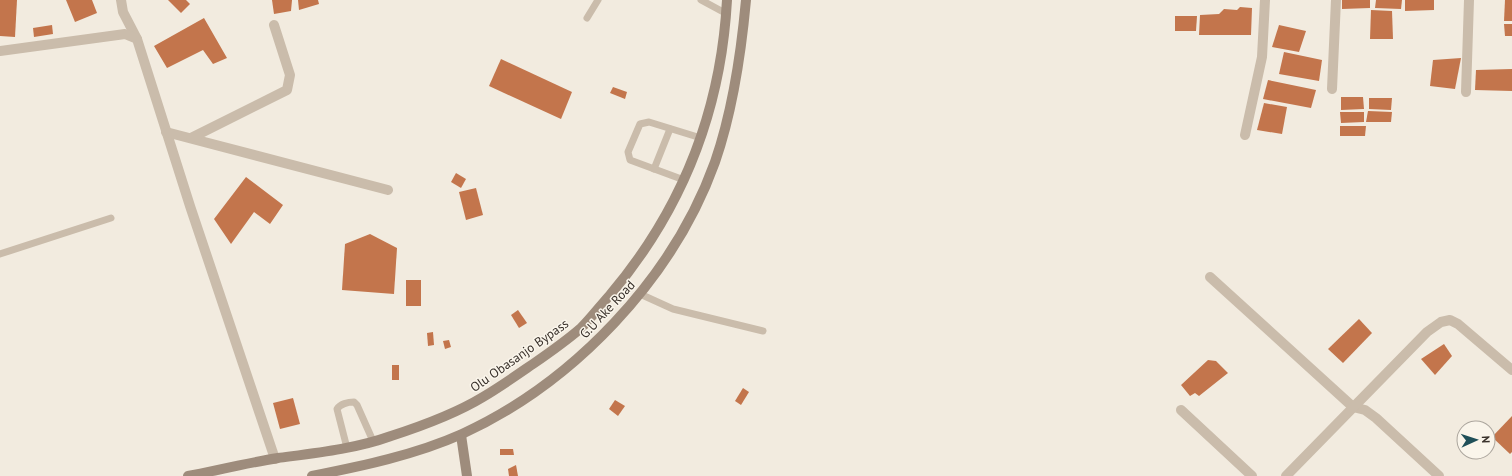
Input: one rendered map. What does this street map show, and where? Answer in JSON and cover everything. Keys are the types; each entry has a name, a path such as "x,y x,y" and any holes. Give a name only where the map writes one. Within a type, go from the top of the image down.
{"main road":[{"name":"Olu Obasanjo Bypass","path":"188,476 275,459 346,448 432,422 482,398 550,352 580,328 624,278 647,247 669,213 684,180 701,138 714,96 722,54 727,14 727,0"},
{"name":"G.U Ake Road","path":"312,476 399,456 461,434 505,411 541,387 598,340 640,294 669,251 694,209 715,162 730,111 737,72 746,0"},
{"path":"461,434 467,476"}],"street":[{"path":"121,0 123,12 137,39 166,132 275,459"},
{"path":"1245,136 1262,57 1265,0"},
{"path":"1332,89 1336,0"},
{"path":"1466,92 1469,0"},
{"path":"191,138 287,90 290,75 274,25"},
{"path":"0,51 125,34 137,39"},
{"path":"166,132 388,190"},
{"path":"1210,277 1353,407 1365,410 1376,418 1440,476"},
{"path":"1286,476 1427,332 1442,322 1450,320 1458,324 1512,370"},
{"path":"1181,410 1252,476"}],"lane":[{"path":"587,18 598,0"},
{"path":"701,0 727,14"},
{"path":"684,180 630,160 628,152 640,124 644,122 649,122 701,138"},
{"path":"654,169 670,129"},
{"path":"0,254 111,218"},
{"path":"640,294 673,309 763,331"},
{"path":"346,448 337,409 339,406 350,402 354,402 357,405 373,441"}],"building":[{"path":"0,0 17,0 15,37 0,36"},
{"path":"66,0 92,0 97,13 75,22"},
{"path":"168,0 186,0 190,4 181,13"},
{"path":"272,0 292,0 291,11 274,14"},
{"path":"298,0 318,0 319,4 299,10"},
{"path":"1342,0 1370,0 1370,8 1342,9"},
{"path":"1376,0 1402,0 1401,9 1375,8"},
{"path":"1405,0 1434,0 1434,10 1405,11"},
{"path":"1505,0 1512,0 1512,21 1504,21"},
{"path":"1240,7 1252,8 1251,35 1199,35 1200,15 1219,14 1224,9 1237,10"},
{"path":"1371,10 1392,11 1393,39 1370,39"},
{"path":"1175,16 1197,16 1196,31 1175,31"},
{"path":"204,18 227,58 213,64 203,50 167,68 154,46"},
{"path":"1504,24 1512,24 1512,36 1505,36"},
{"path":"52,25 53,34 34,37 33,28"},
{"path":"1279,25 1306,31 1299,52 1272,47"},
{"path":"1284,52 1322,60 1319,81 1279,74"},
{"path":"1461,58 1455,89 1430,86 1433,60"},
{"path":"501,59 572,92 561,119 489,86"},
{"path":"1512,69 1512,91 1475,90 1476,70"},
{"path":"1268,80 1316,90 1311,108 1263,99"},
{"path":"613,87 627,92 625,99 610,93"},
{"path":"1341,97 1363,97 1364,109 1341,110"},
{"path":"1369,98 1392,98 1391,110 1369,109"},
{"path":"1264,103 1287,107 1282,134 1257,130"},
{"path":"1368,111 1392,112 1391,122 1366,122"},
{"path":"1340,112 1364,112 1364,122 1341,123"},
{"path":"1340,126 1366,126 1365,136 1340,136"},
{"path":"456,173 466,179 461,188 451,182"},
{"path":"246,177 283,205 270,224 254,212 231,244 214,219"},
{"path":"476,188 483,215 466,220 459,192"},
{"path":"370,234 397,248 394,294 342,290 345,244"},
{"path":"406,280 421,280 421,306 406,306"},
{"path":"518,310 527,323 519,328 511,315"},
{"path":"1359,319 1372,333 1343,363 1328,349"},
{"path":"433,332 434,345 428,346 427,333"},
{"path":"449,340 451,347 445,349 443,341"},
{"path":"1444,344 1452,356 1435,375 1421,359"},
{"path":"1208,360 1216,361 1228,373 1199,396 1195,393 1190,396 1181,385"},
{"path":"392,365 399,365 399,380 392,380"},
{"path":"743,388 749,392 741,405 735,401"},
{"path":"293,398 300,424 280,429 273,403"},
{"path":"615,400 625,406 618,416 609,409"},
{"path":"1512,416 1512,452 1510,454 1496,441 1496,433"},
{"path":"500,449 513,449 514,455 500,455"},
{"path":"516,465 518,476 509,476 508,469"}]}
